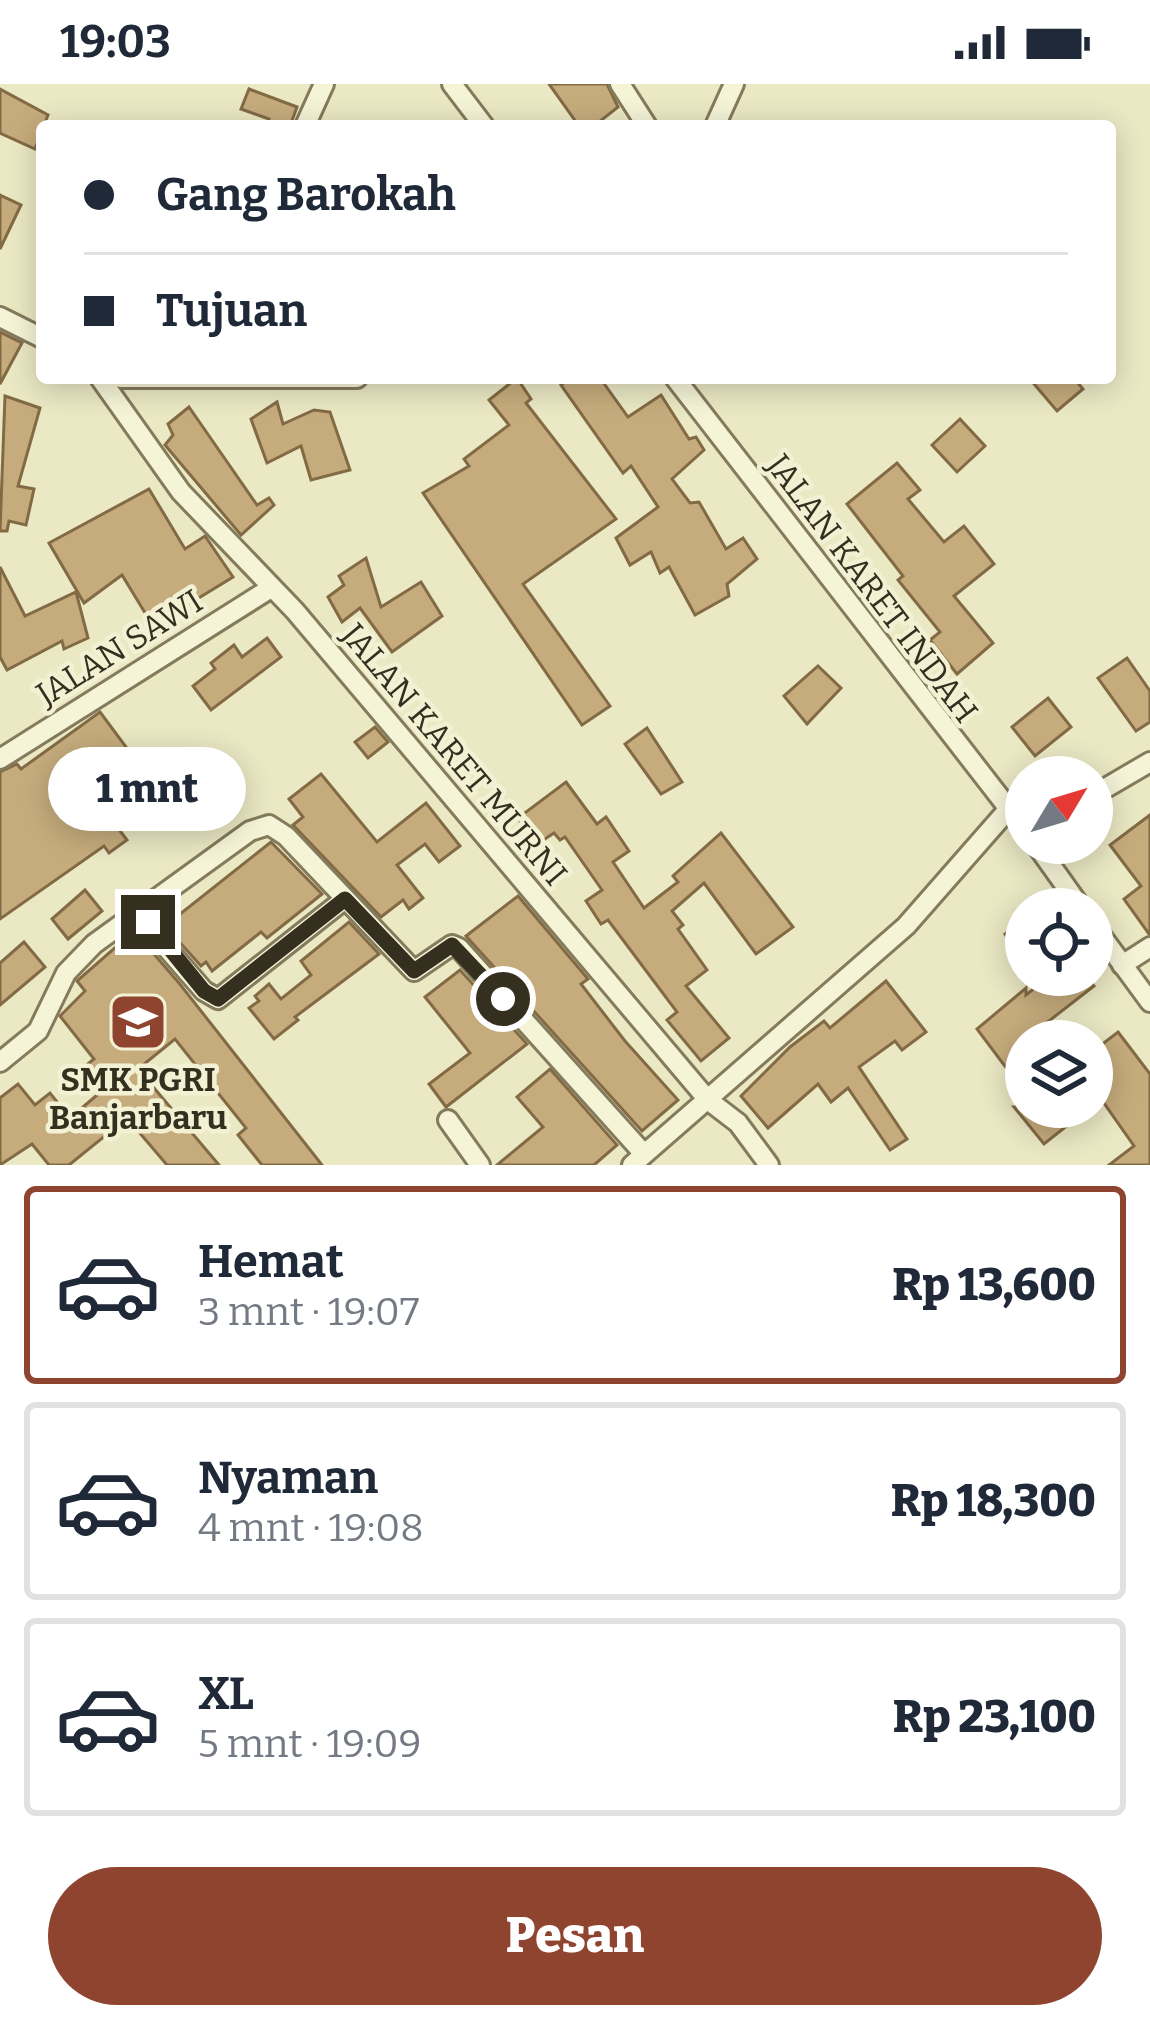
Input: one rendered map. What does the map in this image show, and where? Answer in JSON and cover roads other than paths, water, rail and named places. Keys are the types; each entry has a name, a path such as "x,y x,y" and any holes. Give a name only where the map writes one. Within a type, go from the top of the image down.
{"street":[{"path":"308,120 324,84"},
{"path":"452,84 479,120"},
{"path":"620,84 643,120"},
{"path":"718,120 734,84"},
{"path":"0,316 36,335"},
{"name":"JALAN KARET MURNI","path":"104,384 181,492 271,588 708,1100 738,1123 769,1165"},
{"name":"JALAN KARET INDAH","path":"680,384 1005,811"},
{"name":"JALAN SAWI","path":"0,759 271,588"},
{"path":"1113,784 1150,762"},
{"path":"0,1062 38,1031 66,973 80,958 130,916 139,916 250,831 269,825 414,971 452,945 459,948 638,1160 906,926 1005,813"},
{"path":"139,916 204,991 218,999 345,899"},
{"path":"1122,965 1150,947"},
{"path":"1113,952 1150,1002"},
{"path":"448,1120 480,1165"}],"place":[{"name":"SMK PGRI Banjarbaru","path":"138,1022"}]}
